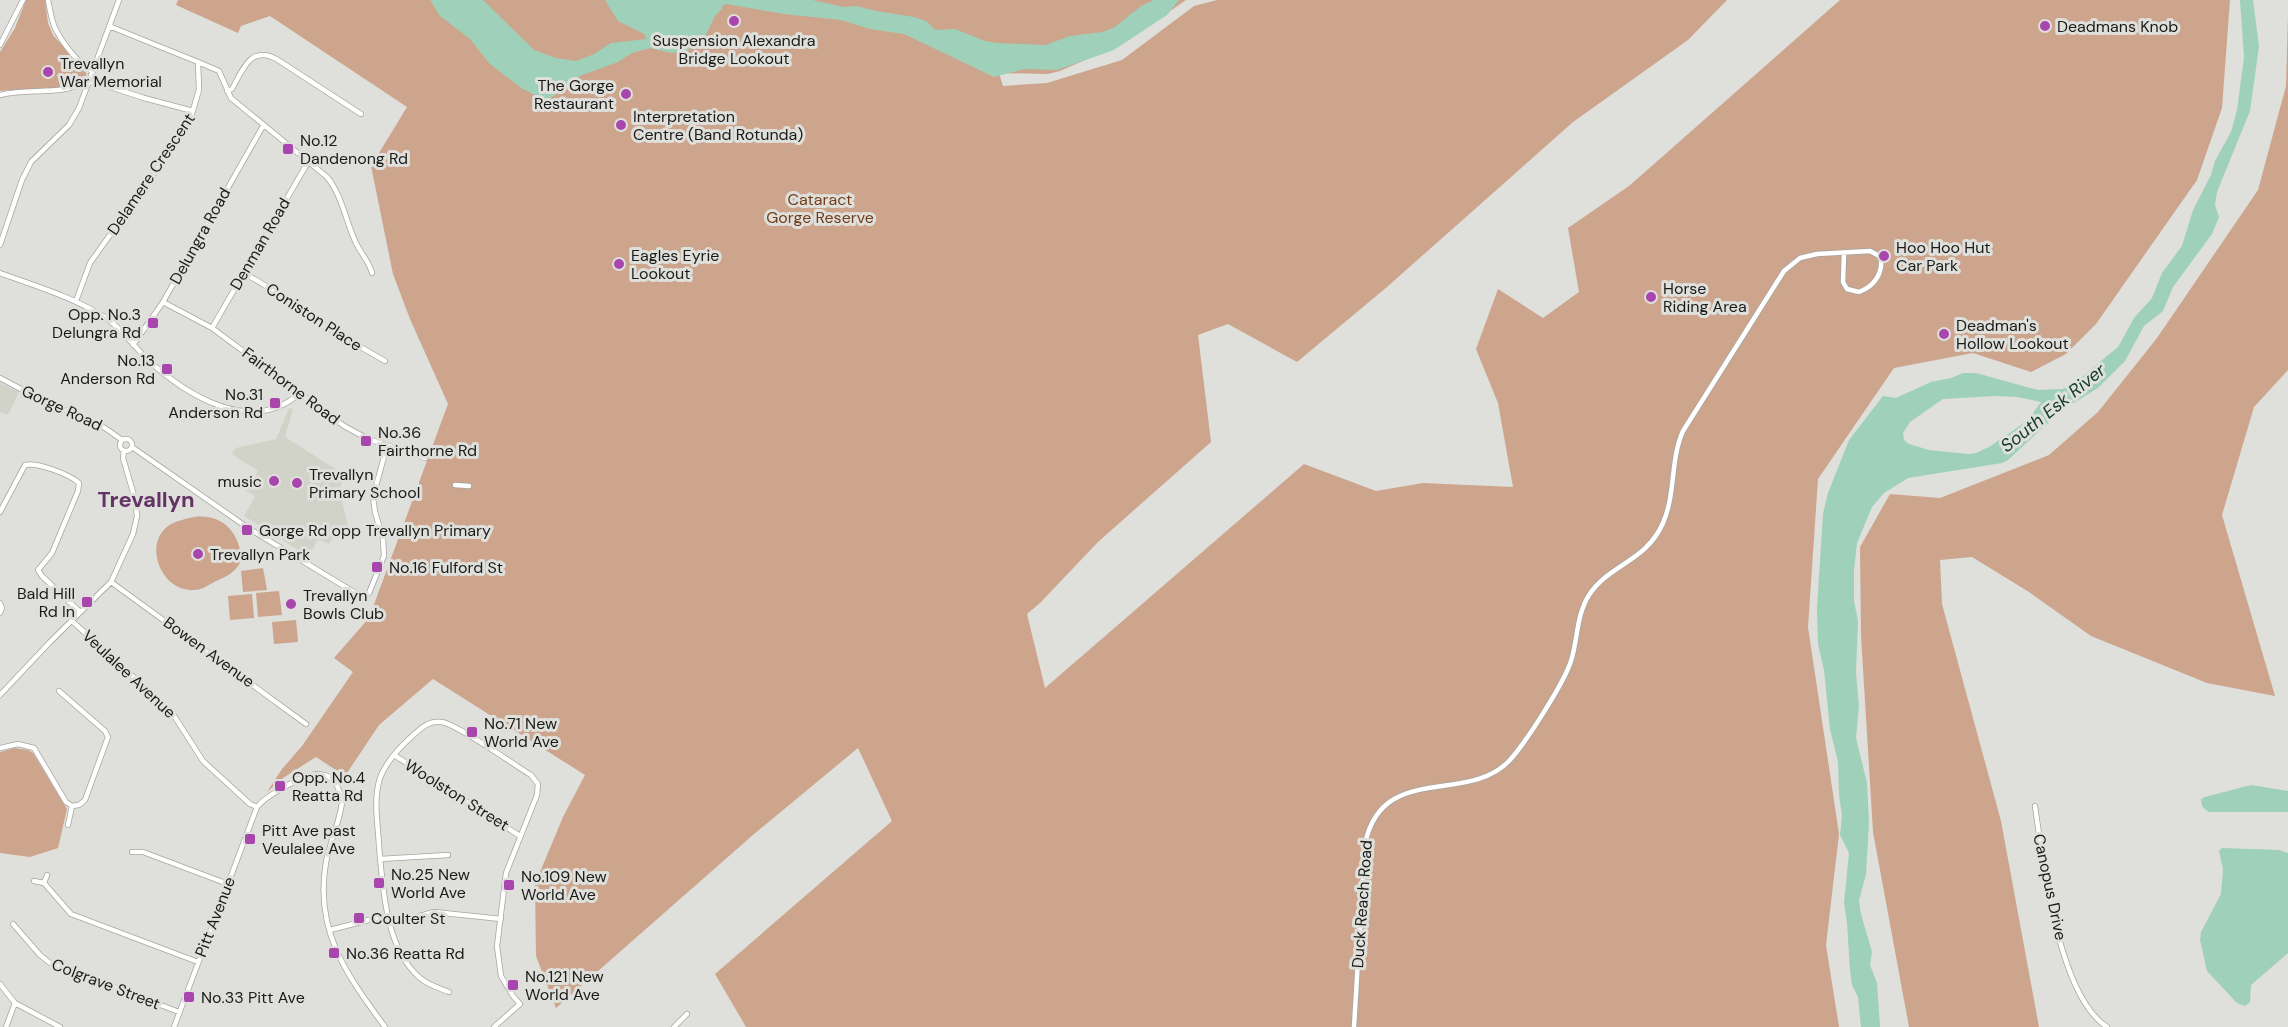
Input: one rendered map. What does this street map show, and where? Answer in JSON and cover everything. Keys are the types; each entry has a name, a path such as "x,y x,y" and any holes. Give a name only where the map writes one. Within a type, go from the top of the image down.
{"street":[{"path":"0,45 23,0"},
{"path":"48,0 55,27 60,36 85,67 92,71"},
{"path":"0,245 26,170 36,155 69,125 84,96 119,0"},
{"path":"109,26 219,71 231,98 332,182 356,242 370,264 372,273"},
{"path":"227,91 231,89 248,61 265,54 278,60 361,114"},
{"name":"Delamere Crescent","path":"76,301 90,263 172,148 193,111 199,90 198,62"},
{"path":"0,95 76,88 89,80 193,111"},
{"path":"76,88 84,96"},
{"name":"Delungra Road","path":"134,345 163,302 263,126"},
{"name":"Denman Road","path":"212,328 308,162"},
{"name":"Duck Reach Road","path":"1354,1027 1364,855 1367,836 1375,816 1389,803 1407,794 1438,785 1483,778 1497,771 1513,756 1567,670 1579,618 1589,596 1605,579 1642,553 1657,535 1668,508 1676,448 1683,430 1775,284 1784,272 1800,258 1817,254 1870,251 1881,255 1882,262 1879,275 1874,283 1860,292 1847,289 1843,282 1844,254"},
{"path":"0,273 76,301 114,324 170,378 203,398 232,411 259,412 290,401 300,393"},
{"name":"Coniston Place","path":"244,273 324,326 385,361"},
{"name":"Fairthorne Road","path":"163,302 212,328 344,426 387,446 425,458"},
{"name":"Gorge Road","path":"0,378 105,428 122,440"},
{"path":"124,451 120,447 122,440 129,440 132,447 248,528 358,595 368,595 384,556 383,539 373,497 387,446"},
{"path":"124,451 132,447"},
{"path":"0,695 111,582 133,534 137,516 135,499 123,458 124,451"},
{"path":"0,512 25,465 40,466 79,483 78,491 52,553 38,570 80,612"},
{"path":"455,485 469,486"},
{"name":"Bowen Avenue","path":"111,582 306,724"},
{"path":"0,603 2,608 0,613"},
{"name":"Veulalee Avenue","path":"72,621 171,711 203,761 250,804 257,807"},
{"path":"0,748 18,744 34,748 66,802 72,806 79,805 85,800 108,737 105,730 59,691"},
{"path":"449,992 427,982 416,973 400,950 383,896 377,791 383,772 394,755 429,723 445,722 536,780 538,789 506,873 497,946 501,976 520,1004 495,1027"},
{"name":"Woolston Street","path":"394,755 520,836"},
{"path":"257,807 307,774 323,775 334,782 338,788 342,803 341,813 324,872 324,901 341,964 385,1027"},
{"path":"68,825 72,806"},
{"name":"Canopus Drive","path":"2035,806 2048,891 2058,935 2073,978 2088,1008 2094,1017 2107,1027"},
{"name":"Pitt Avenue","path":"174,1027 257,807"},
{"path":"132,852 143,852 228,884"},
{"path":"380,859 448,855"},
{"path":"44,883 47,875"},
{"path":"34,881 44,883 71,914 198,962"},
{"path":"391,924 434,912 501,919"},
{"path":"330,930 388,915"},
{"name":"Colgrave Street","path":"13,924 50,963 179,1012"},
{"path":"0,984 15,1003 60,1027"},
{"path":"6,1027 15,1003"},
{"path":"674,1027 687,1014"}],"shaded area":[{"path":"0,383 19,392 8,415 0,412"},
{"name":"Trevallyn Primary School","path":"289,408 293,409 285,437 345,475 339,490 348,525 341,539 333,536 329,544 318,539 309,557 244,516 255,496 246,491 258,471 232,454 236,448 276,439"}],"green space":[{"path":"26,0 45,0 48,23 53,35 87,74 81,81 60,88 0,91 0,52 15,28"},
{"name":"Cataract Gorge Reserve","path":"178,0 1186,0 1147,27 1099,54 1060,71 1048,74 999,73 1003,86 1047,83 1122,60 1194,6 1217,0 1727,0 1688,40 1573,122 1387,287 1297,362 1228,324 1198,335 1211,442 1098,542 1027,614 1045,688 1304,464 1376,491 1423,483 1513,487 1498,403 1476,349 1498,289 1543,318 1579,292 1568,228 1629,186 1840,0 2230,0 2222,108 2197,180 2096,324 2066,354 2031,372 1973,353 1894,368 1818,479 1808,627 1839,834 1826,945 1839,1027 746,1027 715,974 892,821 858,748 754,834 556,1008 536,956 535,884 563,817 585,775 433,679 379,725 345,776 316,757 283,778 267,792 353,672 334,658 369,618 448,404 410,319 393,274 371,166 407,107 270,16 241,26 238,33 176,5"},
{"path":"2288,15 2288,370 2254,407 2222,515 2275,696 2207,683 2091,636 2029,592 1972,557 1940,560 1942,604 2001,821 2039,1027 1909,1027 1873,832 1861,635 1860,547 1890,494 1940,498 2049,455 2098,412 2157,338 2258,190 2286,86"},
{"name":"Trevallyn Park","path":"194,517 214,518 228,527 238,542 241,561 227,576 194,590 183,589 173,584 165,576 157,556 157,545 160,535 168,526"},
{"path":"263,568 267,590 243,592 241,571"},
{"path":"279,591 282,615 258,617 256,593"},
{"path":"252,594 254,618 230,620 228,596"},
{"path":"296,620 298,642 274,644 272,622"},
{"path":"15,748 33,753 67,809 58,848 30,857 0,853 0,752"}],"water":[{"path":"430,0 483,0 534,50 556,58 576,61 594,54 611,43 647,39 644,34 618,21 605,0 812,0 843,7 856,6 914,17 926,21 936,30 955,29 985,41 1045,45 1070,36 1103,32 1115,27 1141,6 1154,0 1179,0 1167,15 1114,50 1057,70 1025,69 994,77 904,34 870,29 841,20 784,14 726,4 715,16 704,38 688,50 672,53 650,48 632,53 618,62 577,77 550,99 543,99 521,88 489,63 470,39 440,16"},
{"name":"South Esk River","path":"2240,0 2253,0 2259,46 2250,111 2217,192 2215,205 2219,217 2212,234 2173,287 2163,311 2144,326 2125,361 2098,388 2062,410 2008,460 2002,463 1908,478 1884,493 1872,507 1857,543 1854,570 1854,601 1858,621 1856,673 1859,706 1856,738 1867,783 1869,823 1866,874 1859,901 1872,952 1870,965 1877,983 1880,1027 1861,1027 1858,997 1852,985 1844,903 1849,853 1840,835 1842,816 1838,762 1830,729 1824,670 1818,644 1817,608 1823,514 1828,493 1849,440 1883,396 1896,398 1931,382 1963,373 1976,373 2038,390 2063,389 2073,384 2118,347 2134,318 2152,298 2162,273 2182,246 2193,210 2231,132 2237,110 2244,57","holes":["2017,397 2041,402 2027,421 1989,447 1976,453 1929,450 1909,444 1904,440 1903,433 1910,422 1943,399"]},
{"path":"2251,785 2288,791 2288,812 2210,812 2202,806 2201,799 2205,797"},
{"path":"2222,848 2279,850 2288,853 2288,953 2251,985 2250,1002 2245,1006 2237,1003 2207,971 2200,940 2201,932 2221,894 2223,869 2219,851"}],"place":[{"name":"Suspension Alexandra Bridge Lookout","path":"734,21"},
{"name":"Deadmans Knob","path":"2045,26"},
{"name":"Trevallyn War Memorial","path":"48,72"},
{"name":"The Gorge Restaurant","path":"626,94"},
{"name":"Interpretation Centre (Band Rotunda)","path":"621,125"},
{"name":"No.12 Dandenong Rd","path":"288,149"},
{"name":"Hoo Hoo Hut Car Park","path":"1884,256"},
{"name":"Eagles Eyrie Lookout","path":"619,264"},
{"name":"Horse Riding Area","path":"1651,297"},
{"name":"Opp. No.3 Delungra Rd","path":"153,323"},
{"name":"Deadman's Hollow Lookout","path":"1944,334"},
{"name":"No.13 Anderson Rd","path":"167,369"},
{"name":"No.31 Anderson Rd","path":"275,403"},
{"name":"No.36 Fairthorne Rd","path":"366,441"},
{"name":"music","path":"274,481"},
{"name":"Trevallyn Primary School","path":"297,483"},
{"name":"Gorge Rd opp Trevallyn Primary","path":"247,530"},
{"name":"Trevallyn Park","path":"198,554"},
{"name":"No.16 Fulford St","path":"377,567"},
{"name":"Bald Hill Rd In","path":"87,602"},
{"name":"Trevallyn Bowls Club","path":"291,604"},
{"name":"No.71 New World Ave","path":"472,732"},
{"name":"Opp. No.4 Reatta Rd","path":"280,786"},
{"name":"Pitt Ave past Veulalee Ave","path":"250,839"},
{"name":"No.25 New World Ave","path":"379,883"},
{"name":"No.109 New World Ave","path":"509,885"},
{"name":"Coulter St","path":"359,918"},
{"name":"No.36 Reatta Rd","path":"334,953"},
{"name":"No.121 New World Ave","path":"513,985"},
{"name":"No.33 Pitt Ave","path":"189,997"}],"district":[{"name":"Trevallyn","path":"146,499"}]}
